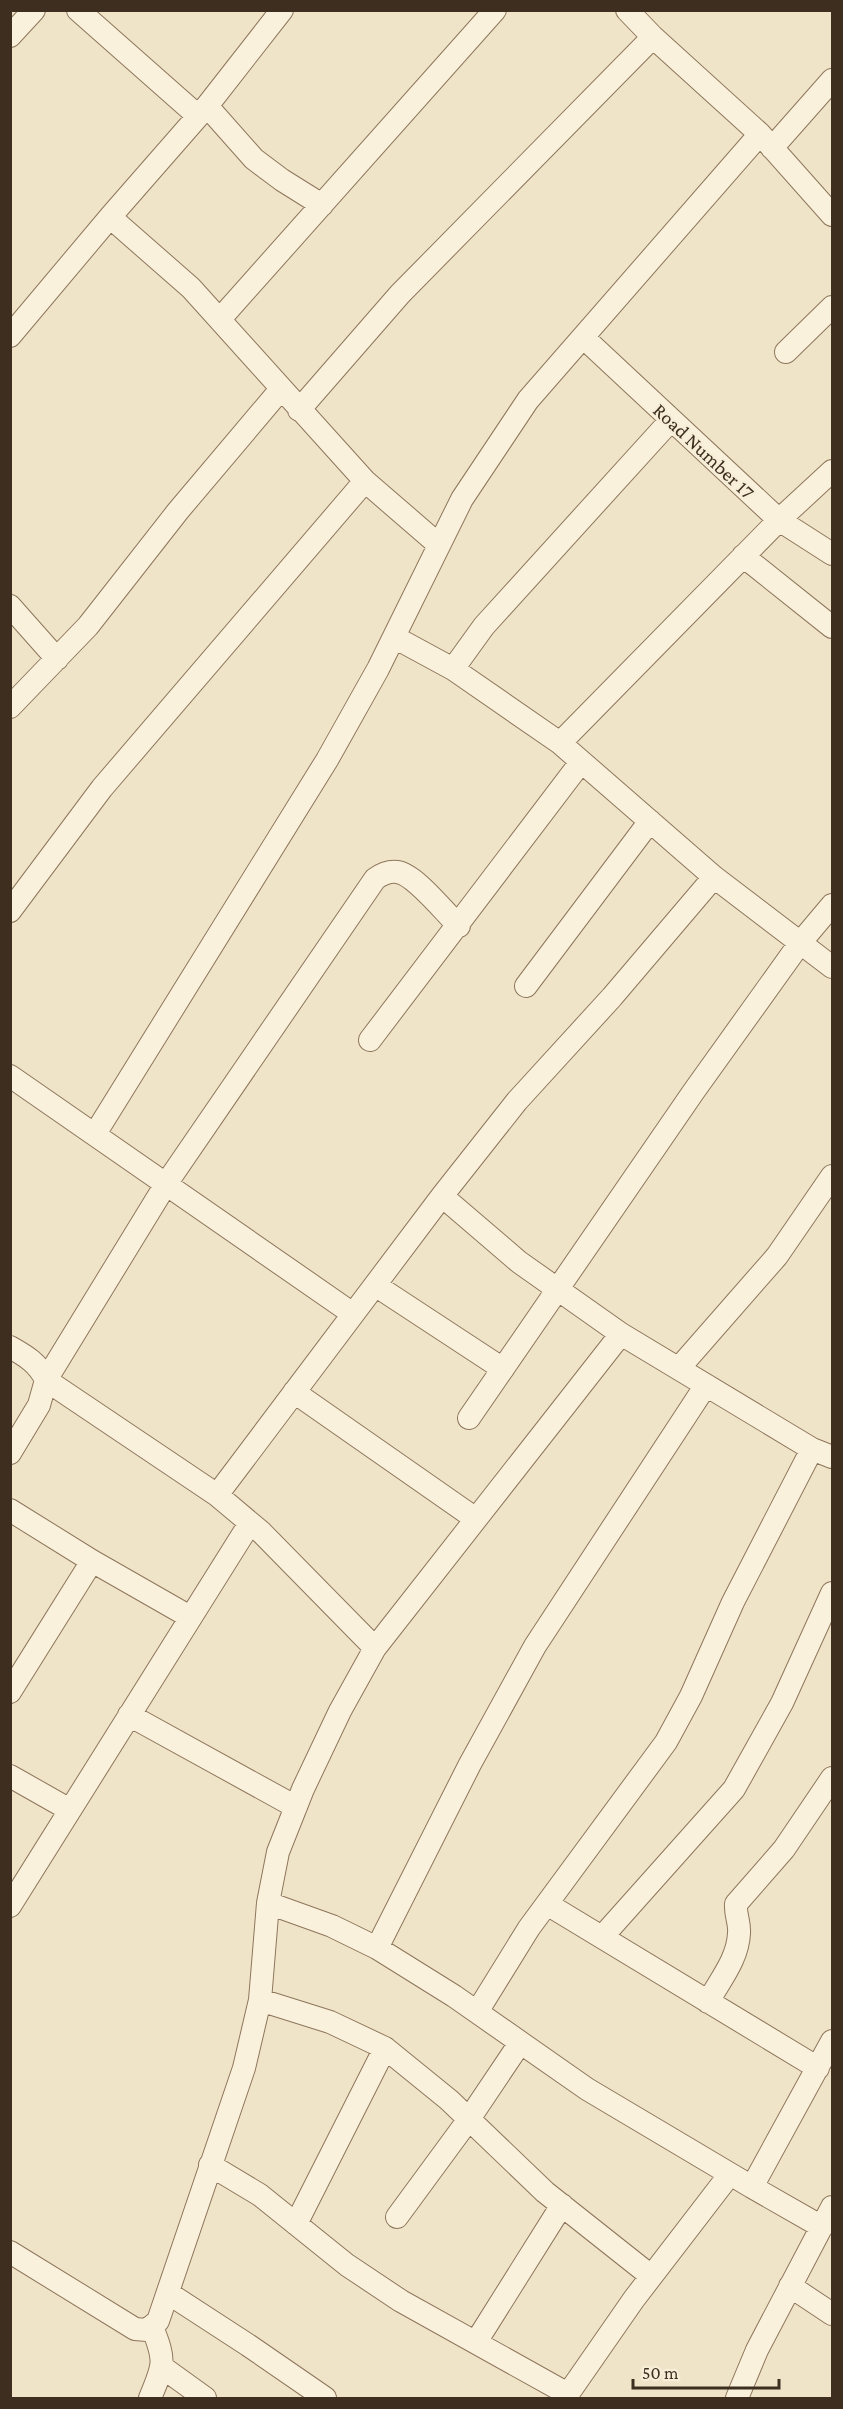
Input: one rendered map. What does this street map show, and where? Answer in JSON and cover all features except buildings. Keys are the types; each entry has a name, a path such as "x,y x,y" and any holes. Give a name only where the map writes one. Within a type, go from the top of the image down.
{"street":[{"path":"10,36 34,10"},
{"path":"78,10 202,111 254,159 322,205"},
{"path":"10,336 202,111 282,10"},
{"path":"220,319 495,10"},
{"path":"627,10 653,37 766,141 832,215"},
{"path":"299,410 400,294 653,37"},
{"path":"95,1134 327,760 394,637 462,499 528,400 766,141 832,80"},
{"path":"110,217 192,288 365,481 439,545"},
{"path":"786,352 832,307"},
{"name":"Road Number 17","path":"584,338 779,520 832,554"},
{"path":"11,707 88,626 178,511 281,389"},
{"path":"453,669 484,626 671,420"},
{"path":"560,743 779,520 832,471"},
{"path":"10,911 102,788 365,481"},
{"path":"743,556 832,627"},
{"path":"10,606 57,659"},
{"path":"394,637 453,669 560,743 714,878 832,967"},
{"path":"370,1040 459,927 581,762"},
{"path":"526,986 650,821"},
{"path":"10,1453 39,1404 46,1380 166,1184 375,879 385,872 399,872 410,877 459,927"},
{"path":"217,1495 442,1196 517,1101 612,997 714,878"},
{"path":"469,1418 694,1091 800,943 832,905"},
{"path":"10,1077 353,1314"},
{"path":"679,1368 777,1256 832,1176"},
{"path":"442,1196 519,1262 621,1334 822,1453 733,1602 691,1696 666,1742 529,1928 477,2012"},
{"path":"375,1285 503,1369"},
{"path":"10,2252 135,2329 147,2330 158,2321 244,2068 260,2000 268,1903 278,1852 340,1711 375,1648 621,1334"},
{"path":"10,1347 32,1360 46,1380 217,1495 249,1523 375,1648"},
{"path":"377,1948 470,1764 535,1646 706,1385"},
{"path":"294,1392 476,1519"},
{"path":"10,1510 92,1561 190,1617"},
{"path":"10,1906 249,1523"},
{"path":"10,1692 92,1561"},
{"path":"602,1938 734,1789 782,1703 832,1593"},
{"path":"129,1715 296,1807"},
{"path":"10,1776 70,1810"},
{"path":"708,2002 735,1956 739,1932 736,1904 784,1849 832,1778"},
{"path":"268,1903 332,1926 377,1948 477,2012 587,2089 822,2227"},
{"path":"547,1904 818,2068"},
{"path":"260,2000 330,2022 385,2048 469,2119 545,2192 651,2276"},
{"path":"752,2187 832,2041"},
{"path":"397,2217 469,2119 520,2043"},
{"path":"296,2224 385,2048"},
{"path":"210,2165 260,2195 347,2265 401,2301 476,2342 567,2397 651,2276 730,2174"},
{"path":"476,2342 562,2205"},
{"path":"737,2398 757,2350 832,2207"},
{"path":"790,2286 832,2314"},
{"path":"168,2293 248,2344 325,2398"},
{"path":"150,2398 162,2367 162,2351 152,2327"},
{"path":"162,2367 205,2398"}]}
